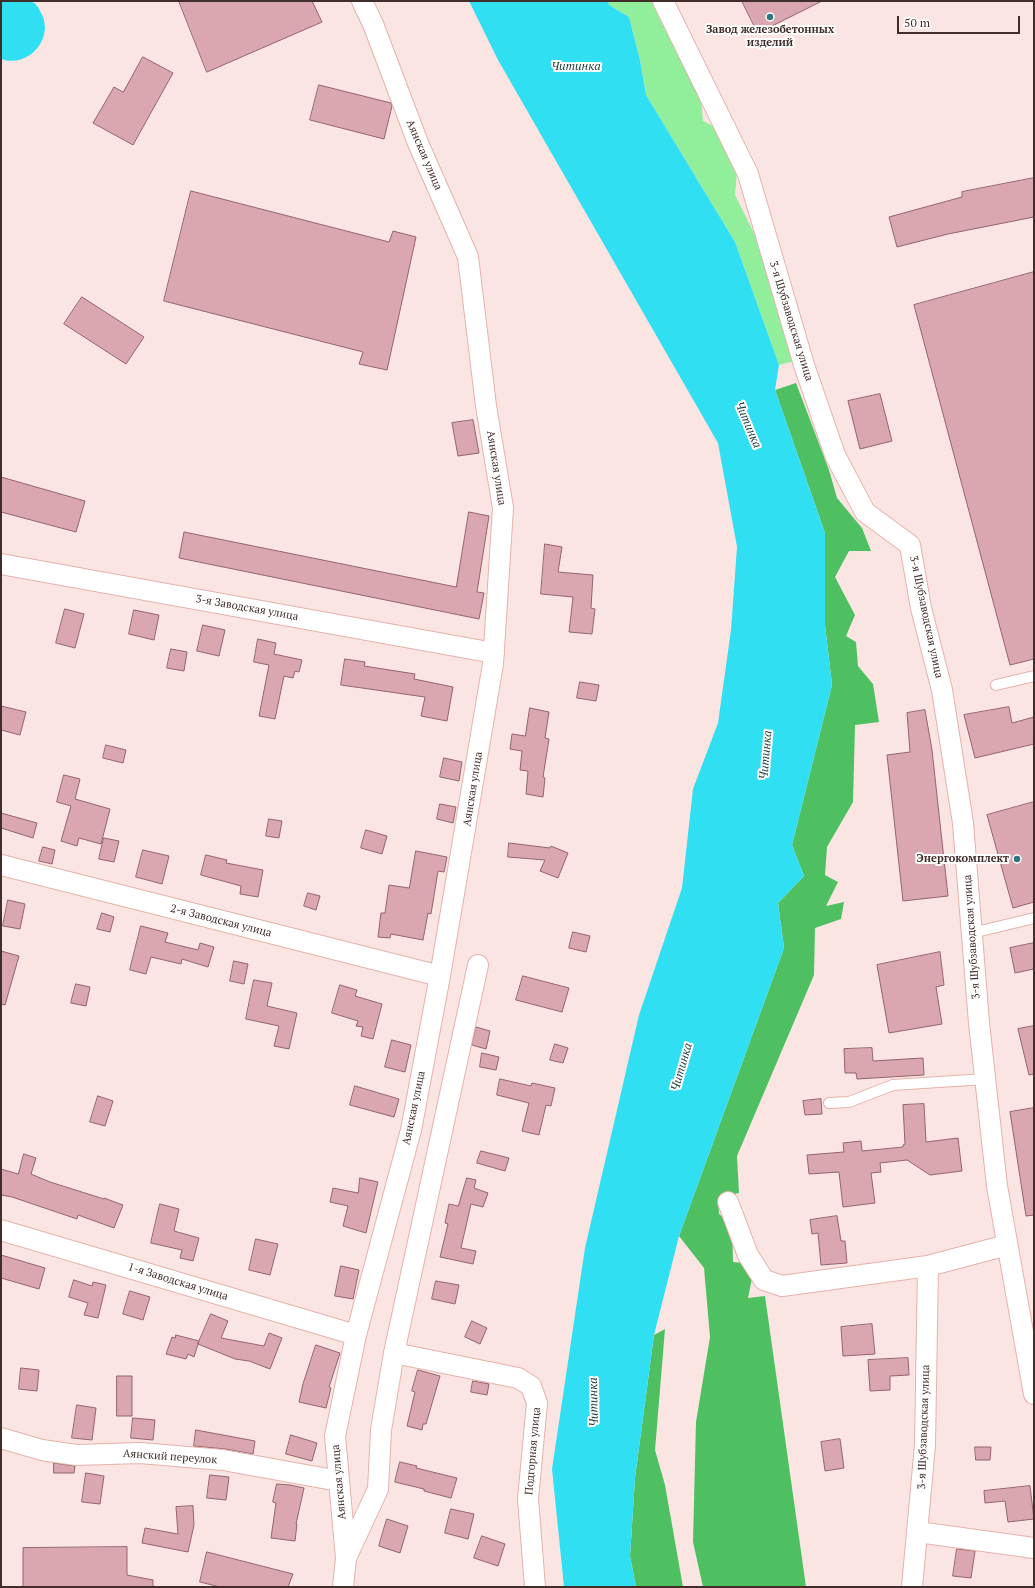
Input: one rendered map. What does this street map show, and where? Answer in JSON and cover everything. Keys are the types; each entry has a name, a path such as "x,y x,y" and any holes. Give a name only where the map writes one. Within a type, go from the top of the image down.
{"street":[{"name":"Аянская улица","path":"342,1587 346,1558 335,1436 356,1335 411,1130 440,976 472,797 493,664 503,508 486,406 468,257 418,143 373,24 362,1"},
{"name":"3-я Шубзаводская улица","path":"663,1 748,174 804,365 835,455 864,512 910,545 921,608 942,690 963,823 985,1079 997,1186 1034,1394"},
{"name":"3-я Заводская улица","path":"1,564 494,653"},
{"name":"2-я Заводская улица","path":"1,865 440,976"},
{"path":"346,1558 378,1489 381,1430 394,1353 478,965"},
{"path":"728,1202 748,1255 764,1280 782,1286 928,1266 1007,1245"},
{"name":"1-я Заводская улица","path":"1,1230 356,1335"},
{"name":"3-я Шубзаводская улица","path":"912,1587 926,1445 928,1266"},
{"name":"Подгорная улица","path":"394,1353 518,1378 532,1386 537,1402 528,1499 535,1587"},
{"name":"Аянский переулок","path":"1,1438 42,1450 76,1455 140,1453 223,1460 339,1481"},
{"path":"918,1532 1034,1548"}],"lane":[{"path":"996,685 1034,676"},
{"path":"972,933 1034,918"},
{"path":"829,1103 849,1102 894,1085 985,1079"}],"green space":[{"path":"608,1 653,1 701,98 703,121 715,127 737,171 735,195 758,241 795,361 779,365 735,242 646,95 640,60 629,17 609,5"},
{"path":"796,383 829,470 837,498 862,528 871,551 849,551 835,577 855,615 846,636 856,642 858,666 873,684 879,722 855,725 853,802 827,847 825,875 838,882 826,906 844,902 841,919 815,928 814,975 737,1156 739,1193 718,1197 719,1214 732,1224 733,1262 755,1264 748,1298 765,1296 806,1587 703,1587 693,1542 696,1422 710,1337 704,1268 679,1236 784,948 778,903 804,876 792,845 832,685 825,625 825,533 775,390"},
{"path":"665,1329 655,1450 665,1485 683,1587 636,1587 630,1556 635,1478 654,1335"}],"water":[{"path":"1,1 29,1 36,4 44,21 45,30 42,40 30,55 22,59 12,61 1,59"},
{"name":"Читинка","path":"469,1 608,1 609,5 629,17 640,60 646,95 735,242 779,365 775,390 825,533 825,625 832,685 792,845 804,876 778,903 784,948 679,1236 654,1335 635,1478 630,1556 636,1587 564,1587 552,1469 585,1248 639,1015 682,888 693,789 718,723 731,630 737,547 718,443 498,60"}],"building":[{"path":"179,1 312,1 322,22 207,72"},
{"name":"Завод железобетонных изделий","path":"742,1 822,1 758,33"},
{"path":"143,57 173,73 133,145 93,123 114,87 123,92"},
{"path":"319,85 391,103 392,106 384,139 310,120"},
{"path":"1034,178 1034,217 948,234 897,247 889,217 962,197 962,192"},
{"path":"191,191 389,242 393,231 416,237 387,370 359,364 363,352 164,301"},
{"path":"1034,272 1034,659 1010,665 914,305"},
{"path":"82,297 144,337 126,364 64,324"},
{"path":"880,394 892,441 860,449 848,401"},
{"path":"473,420 479,453 458,456 452,423"},
{"path":"1,477 85,501 76,532 1,512"},
{"path":"469,512 489,516 477,592 484,593 479,619 179,558 184,532 456,587"},
{"path":"545,544 562,547 558,572 593,575 591,608 595,609 592,634 569,632 573,597 541,594"},
{"path":"65,609 84,614 75,648 56,643"},
{"path":"134,610 159,615 154,640 129,634"},
{"path":"203,625 225,630 219,656 197,651"},
{"path":"258,639 276,643 274,654 302,660 299,672 295,671 293,678 284,676 275,719 259,716 269,665 254,662"},
{"path":"171,649 187,652 184,671 167,668"},
{"path":"345,659 365,662 364,666 415,674 414,679 453,687 447,721 421,716 425,697 341,685"},
{"path":"580,682 599,685 596,701 577,698"},
{"path":"1,706 26,712 20,735 1,730"},
{"path":"1009,707 1012,723 1034,717 1034,744 975,758 964,715"},
{"path":"530,708 549,712 545,738 549,739 543,777 545,778 543,797 526,794 528,771 520,770 522,751 510,749 512,734 525,736"},
{"path":"925,710 932,750 948,896 903,901 887,755 910,752 907,713"},
{"path":"106,745 126,750 123,763 103,758"},
{"path":"444,758 462,762 459,781 440,777"},
{"path":"64,775 80,779 75,799 110,809 101,844 79,838 77,846 61,841 71,806 57,802"},
{"name":"Энергокомплект","path":"1034,802 1034,902 1013,908 987,815"},
{"path":"440,804 456,807 453,823 437,819"},
{"path":"1,813 37,823 33,838 1,828"},
{"path":"269,819 282,821 279,838 266,836"},
{"path":"366,830 387,836 382,854 361,848"},
{"path":"104,838 119,841 114,862 99,859"},
{"path":"509,843 550,848 551,846 568,853 558,878 540,871 545,860 508,857"},
{"path":"43,847 55,850 52,864 39,861"},
{"path":"143,850 169,856 162,884 136,877"},
{"path":"416,851 447,857 444,872 438,871 431,914 428,913 423,940 391,934 390,938 378,937 381,913 385,913 389,885 409,888"},
{"path":"206,855 227,860 226,863 263,870 258,897 240,894 241,886 201,875"},
{"path":"308,893 320,896 316,910 304,906"},
{"path":"8,900 25,904 20,929 3,926"},
{"path":"102,913 114,917 110,932 97,929"},
{"path":"141,926 168,933 165,942 198,950 200,943 214,947 208,967 182,959 181,964 151,957 146,974 130,970"},
{"path":"573,932 590,936 586,952 569,948"},
{"path":"1034,943 1034,969 1015,973 1010,948"},
{"path":"1,951 19,956 5,1005 1,1004"},
{"path":"940,952 944,985 936,987 942,1024 889,1033 877,965"},
{"path":"234,961 248,964 244,984 230,981"},
{"path":"523,976 569,988 562,1012 516,1000"},
{"path":"254,980 272,983 267,1006 297,1013 289,1049 274,1046 279,1026 246,1019"},
{"path":"76,984 90,987 86,1006 71,1003"},
{"path":"340,985 357,990 355,996 382,1004 373,1039 361,1036 363,1027 356,1026 358,1021 332,1013"},
{"path":"1034,1026 1034,1074 1029,1075 1018,1029"},
{"path":"476,1027 490,1031 486,1049 472,1045"},
{"path":"392,1040 411,1045 405,1072 385,1067"},
{"path":"555,1044 568,1048 563,1063 550,1060"},
{"path":"872,1048 873,1061 923,1058 924,1075 857,1079 856,1073 845,1073 844,1049"},
{"path":"482,1053 499,1057 496,1070 480,1067"},
{"path":"500,1079 531,1086 532,1083 555,1088 551,1106 546,1105 539,1135 522,1131 529,1103 497,1095"},
{"path":"355,1086 399,1099 394,1117 350,1105"},
{"path":"98,1096 113,1101 105,1126 90,1122"},
{"path":"821,1099 822,1114 805,1115 803,1101"},
{"path":"924,1104 926,1142 958,1138 962,1171 930,1175 907,1160 880,1163 881,1172 871,1173 875,1203 843,1207 839,1172 809,1174 807,1155 844,1152 843,1143 861,1141 862,1151 903,1147 905,1144 903,1105"},
{"path":"1034,1108 1034,1215 1026,1216 1010,1112"},
{"path":"481,1151 509,1158 505,1171 477,1163"},
{"path":"24,1154 36,1158 31,1174 50,1182 123,1205 114,1228 78,1215 77,1219 12,1197 1,1195 1,1169 18,1174"},
{"path":"360,1178 378,1182 366,1233 343,1226 348,1206 330,1202 333,1188 358,1193"},
{"path":"467,1178 476,1180 474,1188 488,1193 483,1207 471,1204 461,1248 476,1251 473,1264 440,1257 448,1224 445,1223 449,1204 458,1206"},
{"path":"160,1204 179,1209 174,1231 199,1238 193,1261 180,1258 182,1250 151,1243"},
{"path":"837,1216 841,1241 845,1241 847,1263 821,1265 818,1233 812,1234 810,1220"},
{"path":"256,1239 278,1244 270,1275 249,1270"},
{"path":"1,1255 45,1268 39,1289 1,1278"},
{"path":"341,1266 359,1270 353,1299 335,1296"},
{"path":"74,1280 92,1286 93,1282 106,1285 98,1318 84,1315 88,1303 69,1297"},
{"path":"436,1281 459,1285 455,1304 432,1299"},
{"path":"130,1291 150,1297 143,1320 123,1314"},
{"path":"211,1314 228,1321 221,1338 264,1346 269,1333 282,1338 270,1369 249,1361 235,1359 198,1344"},
{"path":"472,1321 487,1328 480,1344 465,1337"},
{"path":"872,1324 875,1354 843,1356 841,1327"},
{"path":"176,1335 199,1341 194,1357 188,1354 186,1359 166,1354 172,1337 175,1338"},
{"path":"316,1345 340,1353 329,1387 331,1388 326,1408 299,1402 303,1384"},
{"path":"908,1358 909,1375 890,1376 890,1390 870,1391 868,1360"},
{"path":"21,1368 39,1370 37,1391 19,1389"},
{"path":"418,1370 440,1376 426,1424 423,1424 422,1430 407,1426 415,1392 412,1391"},
{"path":"117,1376 132,1376 132,1416 117,1416"},
{"path":"473,1381 489,1384 487,1395 471,1392"},
{"path":"77,1405 96,1408 92,1440 72,1438"},
{"path":"133,1418 155,1420 153,1440 131,1438"},
{"path":"196,1430 255,1441 253,1454 194,1446"},
{"path":"291,1435 317,1443 312,1461 286,1454"},
{"path":"840,1439 844,1468 825,1471 821,1442"},
{"path":"975,1447 991,1447 990,1460 976,1460"},
{"path":"400,1462 417,1466 416,1468 457,1478 451,1498 424,1491 424,1489 395,1482"},
{"path":"54,1463 75,1466 74,1473 54,1473"},
{"path":"86,1473 104,1476 100,1504 82,1502"},
{"path":"210,1475 229,1477 226,1500 207,1498"},
{"path":"277,1484 304,1488 296,1524 295,1541 271,1538 276,1503 273,1502"},
{"path":"1030,1486 1034,1519 1008,1522 1005,1501 985,1503 984,1491"},
{"path":"193,1506 194,1525 188,1552 142,1543 145,1528 178,1534 176,1507"},
{"path":"451,1509 474,1514 468,1539 445,1533"},
{"path":"387,1519 408,1526 400,1553 379,1546"},
{"path":"482,1536 505,1544 498,1566 474,1558"},
{"path":"127,1547 127,1575 153,1580 153,1587 23,1587 23,1548"},
{"path":"957,1549 975,1551 971,1578 953,1576"},
{"path":"207,1552 293,1574 288,1587 220,1587 200,1582"}],"place":[{"name":"Завод железобетонных изделий","path":"770,17"},
{"name":"Энергокомплект","path":"1017,859"}]}
